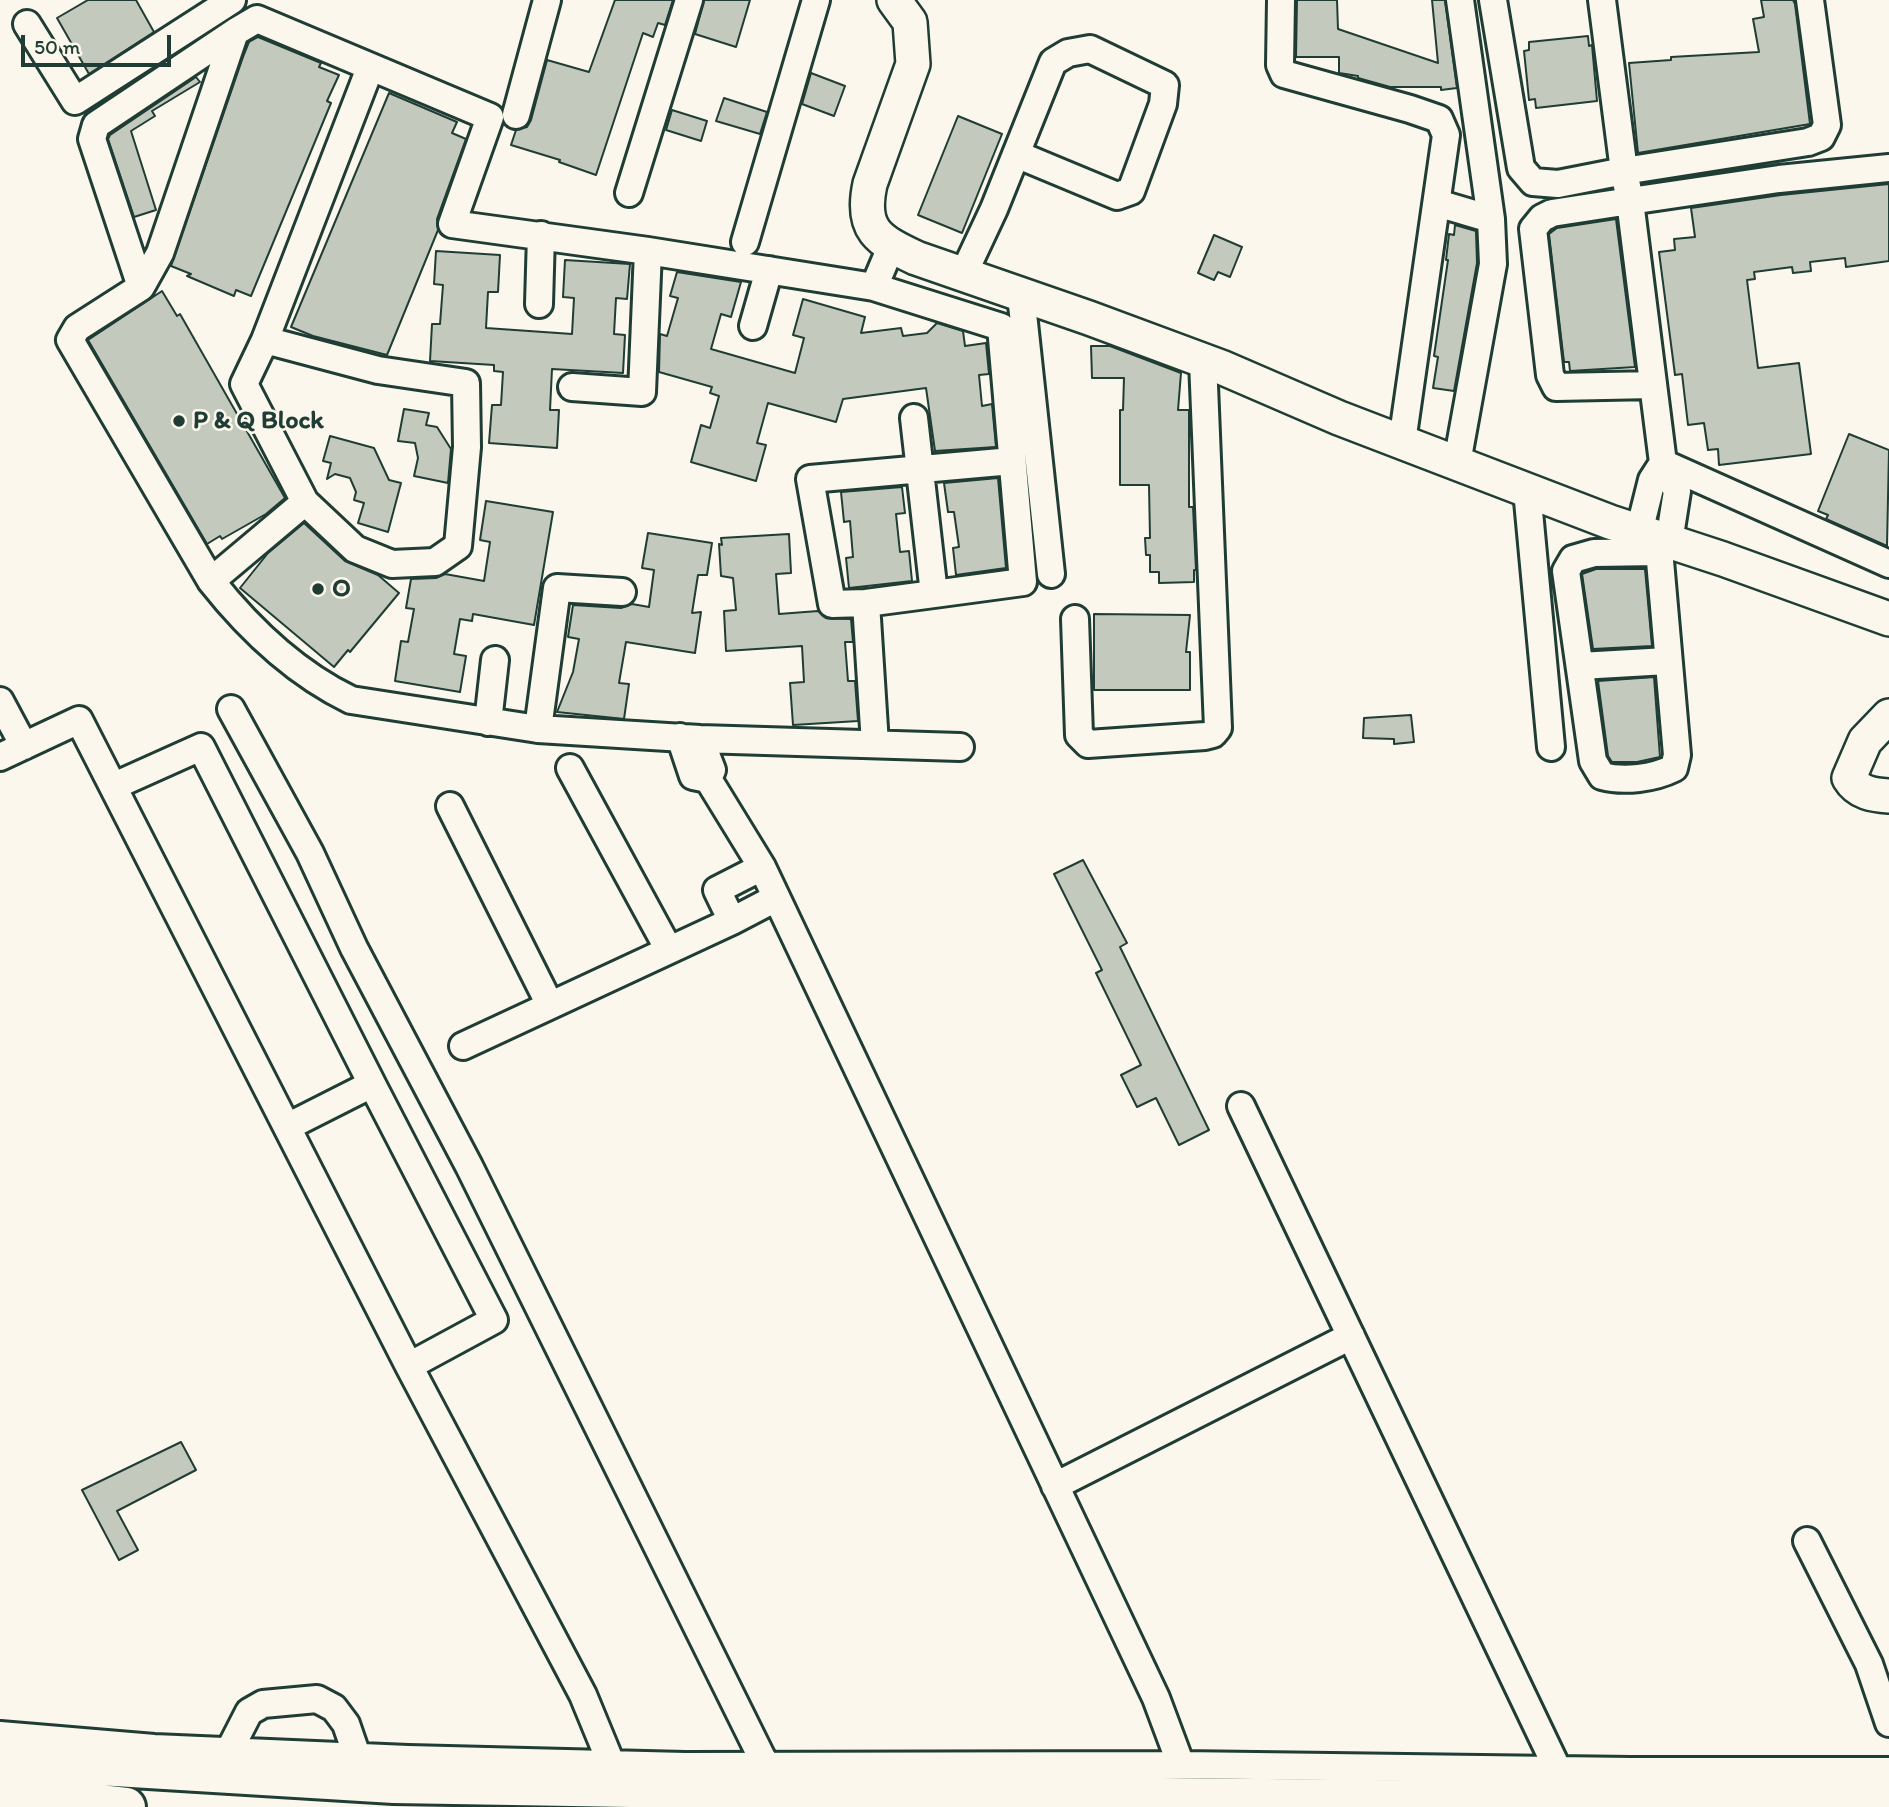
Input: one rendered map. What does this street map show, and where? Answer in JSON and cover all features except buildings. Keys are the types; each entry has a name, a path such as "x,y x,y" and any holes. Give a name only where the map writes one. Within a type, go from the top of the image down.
{"highway":[{"path":"0,1760 394,1783 1162,1797 1685,1802 1889,1801"},
{"path":"0,1793 127,1807"}],"main road":[{"path":"894,0 910,22 912,64 870,184 867,200 867,215 871,227 880,239 891,247 1203,361 1656,541 1889,619"},
{"path":"1889,716 1865,741 1849,778 1858,789 1889,796"}],"street":[{"path":"516,115 547,0"},
{"path":"629,193 689,0"},
{"path":"745,242 816,0"},
{"path":"1280,0 1280,65 1284,74 1438,119 1447,135 1402,442"},
{"path":"1457,463 1493,264 1491,219 1460,0"},
{"path":"1493,0 1521,168 1533,182 1558,184 1808,142 1821,137 1826,125 1810,0"},
{"path":"1602,0 1663,463 1652,480 1677,755 1674,768 1662,774 1615,780 1602,776 1593,761 1566,571 1573,559 1656,541"},
{"path":"27,24 75,101 219,3"},
{"path":"141,287 92,139 96,125 257,19 490,117 452,224 648,251 874,287 1001,327 1023,582 866,603 832,604 810,479 1012,461"},
{"path":"236,32 160,253 141,287 78,328 71,340 211,581 244,622 280,654 335,693 351,701 538,729 690,738 960,747"},
{"path":"963,275 994,209 1016,155 1054,62 1068,53 1090,49 1165,85 1163,104 1131,191 1116,196 1016,155"},
{"path":"265,340 378,370 466,383 467,447 458,546 435,562 392,564 355,549 305,502 244,384 265,340 370,68"},
{"path":"1653,385 1556,387 1550,375 1533,229 1542,218 1552,212 1779,179 1889,168"},
{"path":"1437,203 1491,219"},
{"path":"539,304 541,236"},
{"path":"874,287 891,247"},
{"path":"572,387 642,392 648,251"},
{"path":"753,326 769,270"},
{"path":"1021,295 1051,574"},
{"path":"1075,620 1079,735 1088,744 1205,737 1218,728 1203,361"},
{"path":"914,418 934,594"},
{"path":"1663,463 1889,564"},
{"path":"1527,490 1551,747"},
{"path":"211,581 305,502"},
{"path":"538,729 557,588 622,592"},
{"path":"866,603 875,744"},
{"path":"488,722 495,660"},
{"path":"1580,666 1667,662"},
{"path":"0,701 24,746"},
{"path":"231,709 310,853 354,948 469,1166 766,1766"},
{"path":"0,757 79,720 409,1366 583,1695 611,1763"},
{"path":"690,738 693,776 708,779 762,867 1156,1698 1181,1765"},
{"path":"114,786 201,747 494,1320 409,1366"},
{"path":"570,768 669,950"},
{"path":"450,806 550,1005"},
{"path":"732,921 717,890 762,867"},
{"path":"463,1046 776,898"},
{"path":"287,1127 372,1084"},
{"path":"1241,1106 1558,1770"},
{"path":"1055,1486 1351,1336"},
{"path":"1807,1541 1869,1664 1889,1723"},
{"path":"229,1751 249,1712 262,1704 317,1699 334,1708 346,1724 357,1756"},
{"path":"0,1735 154,1748 357,1756 394,1783 611,1763 685,1766 1181,1765 1889,1771"}],"place":[{"name":"P & Q Block","path":"179,421"},
{"name":"O","path":"318,589"}]}
